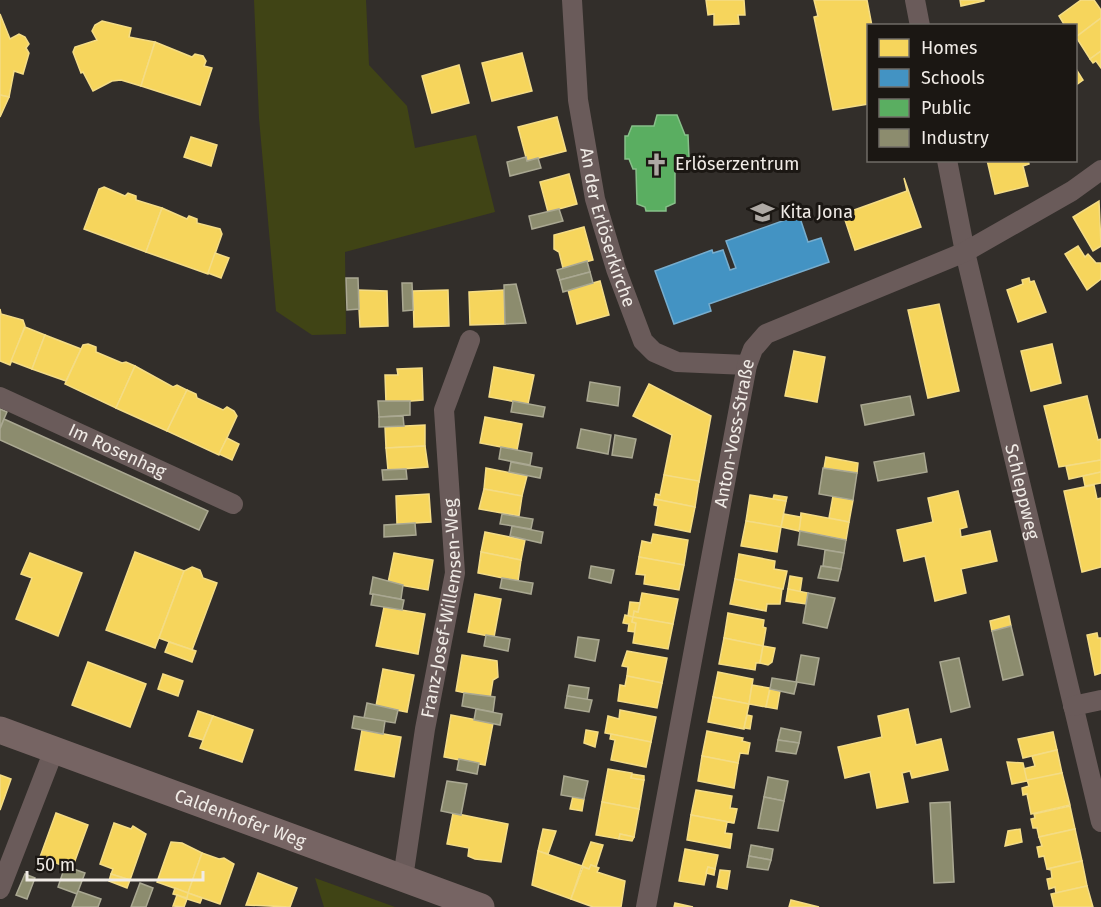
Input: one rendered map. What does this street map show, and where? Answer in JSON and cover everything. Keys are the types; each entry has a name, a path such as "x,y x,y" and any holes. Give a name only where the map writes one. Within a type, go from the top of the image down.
{"street":[{"name":"An der Erlöserkirche","path":"572,0 578,100 595,199 616,269 643,341 654,352 677,362 747,365"},
{"path":"915,0 920,24"},
{"name":"Schleppweg","path":"947,162 965,252 1101,822"},
{"name":"Anton-Voss-Straße","path":"646,907 747,365 753,349 766,334 965,252 1072,191 1101,170"},
{"name":"Franz-Josef-Willemsen-Weg","path":"403,878 425,729 454,573 444,410 470,340"},
{"name":"Im Rosenhag","path":"0,398 233,504"},
{"path":"1073,706 1101,700"},
{"name":"Caldenhofer Weg","path":"0,730 481,907"},
{"path":"0,889 54,750"}],"green space":[{"path":"254,0 366,0 369,65 407,106 415,148 476,135 495,212 345,252 346,334 312,335 276,311 259,118"},
{"path":"315,878 395,907 324,907"}],"building: Homes":[{"path":"706,0 744,0 745,15 738,15 739,24 714,25 714,14 708,15"},
{"path":"814,0 867,0 872,24 867,24 867,104 833,110 814,17 818,16"},
{"path":"960,0 984,0 984,1 961,6"},
{"path":"1081,0 1094,0 1101,10 1101,18 1077,36 1077,24 1064,24 1059,16"},
{"path":"0,14 10,39 19,34 25,37 29,44 26,48 29,53 23,74 14,71 9,97 0,95"},
{"path":"1101,18 1101,51 1090,59 1077,36"},
{"path":"102,21 131,28 129,37 155,42 141,86 121,80 112,81 93,91 83,72 81,73 73,52 75,47 97,40 92,31 95,25"},
{"path":"155,42 192,57 195,54 203,56 206,61 204,66 212,68 200,105 141,86"},
{"path":"1101,51 1101,68 1096,61 1093,63 1090,59"},
{"path":"522,53 532,91 492,101 482,63"},
{"path":"459,65 469,103 432,113 422,76"},
{"path":"1077,71 1083,80 1077,84"},
{"path":"0,95 9,97 0,117"},
{"path":"557,117 566,151 527,161 518,127"},
{"path":"191,137 217,145 211,166 184,157"},
{"path":"987,162 1028,162 1029,164 1023,166 1028,186 995,194"},
{"path":"569,174 577,204 548,212 540,182"},
{"path":"904,178 921,227 855,250 843,214 907,191"},
{"path":"104,187 125,196 128,193 136,196 136,200 162,208 146,252 84,229 99,189"},
{"path":"1099,201 1101,246 1093,251 1073,217"},
{"path":"162,208 187,219 189,216 197,219 197,223 220,229 222,234 208,274 146,252"},
{"path":"584,227 593,260 563,268 559,252 554,249 554,235"},
{"path":"1078,246 1085,257 1088,254 1096,263 1101,263 1101,279 1087,290 1065,254"},
{"path":"215,253 229,258 221,278 208,273"},
{"path":"1029,278 1030,282 1034,281 1046,312 1018,322 1007,290 1023,284 1022,280"},
{"path":"600,281 609,315 577,324 568,290"},
{"path":"358,290 387,291 388,326 360,327"},
{"path":"448,290 449,326 414,327 413,291"},
{"path":"504,290 505,324 470,325 469,292"},
{"path":"939,304 959,391 928,398 908,310"},
{"path":"0,309 1,314 23,320 25,326 10,365 0,361"},
{"path":"25,327 45,335 32,369 11,361"},
{"path":"45,335 81,349 66,381 32,369"},
{"path":"1052,344 1061,383 1031,391 1021,351"},
{"path":"83,345 96,347 96,352 135,366 116,408 65,384"},
{"path":"794,351 825,357 817,402 785,396"},
{"path":"135,366 173,387 177,385 187,390 167,431 116,408"},
{"path":"494,367 534,375 528,404 489,397"},
{"path":"422,368 423,400 386,403 385,375 398,375 397,369"},
{"path":"649,384 711,416 699,482 664,475 672,435 633,416"},
{"path":"187,390 196,394 197,398 223,410 227,407 237,416 219,455 167,431"},
{"path":"1087,396 1098,440 1101,439 1101,460 1059,467 1044,406"},
{"path":"485,417 522,424 517,450 480,443"},
{"path":"425,425 425,446 386,448 385,427"},
{"path":"227,438 239,444 232,460 219,454"},
{"path":"425,446 428,467 388,470 386,448"},
{"path":"826,457 858,463 857,473 824,468"},
{"path":"1101,460 1101,472 1069,479 1066,466"},
{"path":"486,468 527,476 522,496 484,489"},
{"path":"1101,472 1101,483 1085,486 1083,476"},
{"path":"664,475 699,481 695,507 655,499 656,494 660,495"},
{"path":"1094,485 1097,499 1101,498 1101,567 1082,572 1064,491"},
{"path":"484,489 522,496 519,516 479,509"},
{"path":"958,491 967,527 960,529 961,537 990,531 997,561 961,569 966,593 935,601 925,556 904,561 897,530 933,522 928,498"},
{"path":"429,494 431,522 397,524 396,496"},
{"path":"750,495 786,501 781,527 746,521"},
{"path":"774,495 787,497 786,501 773,499"},
{"path":"833,496 853,500 849,522 829,518"},
{"path":"655,499 695,507 690,532 655,525 658,506 654,505"},
{"path":"801,513 849,522 846,540 799,531"},
{"path":"784,514 801,517 799,531 781,527"},
{"path":"746,521 781,527 777,552 741,546"},
{"path":"485,532 525,540 521,560 481,552"},
{"path":"653,534 688,540 684,565 639,557 642,541 651,543"},
{"path":"135,552 184,571 155,648 106,630"},
{"path":"481,552 521,560 518,581 478,573"},
{"path":"30,553 82,573 58,636 16,619 32,578 21,574"},
{"path":"394,553 433,560 428,590 388,583"},
{"path":"739,554 775,561 774,569 787,571 783,589 735,579"},
{"path":"639,557 684,565 679,590 644,584 645,575 636,574"},
{"path":"192,567 200,570 203,578 217,583 192,650 159,638 184,571"},
{"path":"790,576 802,578 800,592 788,589"},
{"path":"735,579 782,589 780,604 767,604 766,611 730,604"},
{"path":"788,589 808,593 806,604 786,601"},
{"path":"642,593 678,599 673,624 633,617 634,611 638,612"},
{"path":"475,594 501,599 494,637 468,632"},
{"path":"630,602 640,603 638,612 634,611 633,617 628,616"},
{"path":"384,607 425,614 418,654 376,646"},
{"path":"728,613 764,620 763,627 766,628 763,646 724,638"},
{"path":"625,615 633,617 632,622 636,623 635,632 628,631 629,624 623,623"},
{"path":"1009,616 1011,626 992,631 990,621"},
{"path":"633,617 673,624 668,649 633,643 636,623 632,622"},
{"path":"1097,633 1098,638 1101,638 1101,673 1095,675 1087,635"},
{"path":"724,638 763,646 760,663 756,663 755,670 719,664"},
{"path":"169,642 196,651 192,662 165,652"},
{"path":"763,646 775,648 772,662 768,665 760,663"},
{"path":"627,651 667,658 662,683 627,676 628,667 622,666"},
{"path":"462,655 497,661 498,677 493,680 490,698 456,691"},
{"path":"88,662 146,684 130,727 72,705"},
{"path":"383,669 414,675 407,712 376,706"},
{"path":"718,672 753,679 749,704 713,697"},
{"path":"163,674 183,681 178,696 158,689"},
{"path":"627,676 662,683 657,708 618,701 620,685 625,686"},
{"path":"752,685 770,688 766,707 749,704"},
{"path":"770,689 780,691 777,709 766,707"},
{"path":"713,697 749,704 744,729 708,722"},
{"path":"908,709 916,745 941,739 948,770 912,778 910,771 902,773 908,802 877,808 870,772 845,778 838,747 882,737 878,716"},
{"path":"620,710 656,717 651,742 605,733 608,716 619,719"},
{"path":"198,711 213,716 203,740 189,736"},
{"path":"451,715 493,723 485,765 444,757"},
{"path":"747,715 752,716 750,729 744,728"},
{"path":"213,716 253,730 242,762 200,748"},
{"path":"362,730 401,737 394,777 355,770"},
{"path":"586,730 598,732 595,747 584,743"},
{"path":"707,731 743,738 742,741 750,743 748,754 740,753 738,763 702,756"},
{"path":"1053,732 1057,750 1023,758 1018,739"},
{"path":"611,734 651,742 646,767 611,760 615,740 610,739"},
{"path":"1057,750 1062,773 1027,781 1023,769 1035,766 1032,756"},
{"path":"702,756 738,763 734,788 698,781"},
{"path":"1007,762 1023,763 1027,781 1012,784"},
{"path":"608,769 632,773 631,778 644,780 639,809 602,802"},
{"path":"1062,773 1070,805 1031,814 1027,794 1023,795 1022,788 1029,786 1027,780"},
{"path":"632,774 644,776 644,780 631,778"},
{"path":"0,775 11,779 0,810"},
{"path":"696,790 732,796 730,808 737,809 734,823 691,815"},
{"path":"573,796 584,799 582,811 570,809"},
{"path":"602,802 639,809 634,837 620,834 619,839 596,835"},
{"path":"1070,806 1075,829 1039,837 1037,828 1033,828 1031,819 1035,818 1034,814"},
{"path":"56,813 88,825 72,869 40,857"},
{"path":"453,813 508,824 501,862 475,859 468,856 469,848 447,844"},
{"path":"691,815 734,823 727,822 725,833 732,834 730,848 687,840"},
{"path":"114,823 131,829 133,826 146,834 130,880 111,874 113,869 100,864"},
{"path":"543,829 556,831 548,854 538,851"},
{"path":"1020,829 1022,842 1005,846 1008,831"},
{"path":"1075,829 1082,861 1047,869 1044,856 1039,857 1037,847 1042,846 1039,837"},
{"path":"620,834 634,837 632,841 619,839"},
{"path":"171,842 182,843 202,853 188,893 157,882"},
{"path":"591,842 603,845 596,867 591,865 589,869 582,866"},
{"path":"685,849 718,855 715,869 708,867 704,885 679,881"},
{"path":"538,851 582,866 571,899 532,885"},
{"path":"202,853 219,859 224,858 234,864 220,904 188,893"},
{"path":"1082,861 1087,886 1056,893 1055,887 1049,889 1047,879 1052,878 1051,870 1047,869"},
{"path":"591,865 599,868 597,872 625,881 621,907 593,907 571,899 583,867 589,869"},
{"path":"708,867 715,869 714,875 706,873"},
{"path":"720,870 730,871 727,889 717,887"},
{"path":"258,873 297,888 290,907 246,905"},
{"path":"111,874 130,880 127,888 109,881"},
{"path":"1087,886 1093,907 1054,907 1051,894"},
{"path":"175,888 188,893 187,898 173,894"},
{"path":"188,893 202,898 200,903 187,899"},
{"path":"177,895 187,899 184,907 173,906"},
{"path":"791,900 819,907 789,907"},
{"path":"675,903 693,907 674,907"}],"building: Schools":[{"path":"799,215 808,242 821,238 829,262 709,304 711,311 674,324 655,271 712,250 713,253 723,250 730,270 736,268 726,241"}],"building: Public":[{"name":"Erlöserzentrum","path":"657,115 677,115 685,135 688,135 689,158 685,158 682,168 675,168 675,203 666,207 666,211 646,211 645,207 637,204 636,169 633,169 629,159 625,159 625,136 628,136 632,126 654,126"}],"building: Industry":[{"path":"526,157 527,161 538,158 541,168 510,176 507,162"},
{"path":"559,209 563,221 532,229 529,216"},
{"path":"587,261 590,272 560,280 557,270"},
{"path":"590,272 593,283 563,292 560,280"},
{"path":"346,278 358,278 359,309 347,310"},
{"path":"402,283 412,283 413,310 403,311"},
{"path":"516,284 526,323 505,324 504,285"},
{"path":"590,382 620,387 618,406 587,401"},
{"path":"910,396 914,415 865,425 861,405"},
{"path":"378,401 410,401 410,415 379,417"},
{"path":"513,401 545,407 543,417 511,412"},
{"path":"0,409 7,412 0,428"},
{"path":"403,416 404,426 379,427 379,417"},
{"path":"4,419 208,511 199,530 0,440 0,429"},
{"path":"581,429 611,435 608,454 577,448"},
{"path":"615,435 636,439 632,458 612,455"},
{"path":"501,447 532,453 530,465 499,459"},
{"path":"924,453 927,472 878,481 874,462"},
{"path":"511,462 542,468 540,478 509,472"},
{"path":"823,468 857,473 853,500 819,494"},
{"path":"406,469 407,479 383,480 382,470"},
{"path":"502,514 533,519 531,529 500,524"},
{"path":"415,523 416,535 384,537 384,525"},
{"path":"512,526 543,532 541,543 510,536"},
{"path":"800,531 846,540 844,553 798,545"},
{"path":"825,550 844,553 841,569 823,566"},
{"path":"591,566 614,570 611,583 589,578"},
{"path":"821,566 841,569 838,581 818,578"},
{"path":"373,577 403,585 401,599 370,594"},
{"path":"502,578 533,583 531,594 500,588"},
{"path":"808,593 835,598 827,628 803,623"},
{"path":"373,594 404,600 402,610 371,605"},
{"path":"1011,626 1023,675 1003,680 992,631"},
{"path":"486,635 510,639 508,651 484,646"},
{"path":"578,637 599,640 595,661 575,657"},
{"path":"801,655 819,658 814,685 796,682"},
{"path":"959,658 970,707 951,712 940,662"},
{"path":"772,678 797,682 794,694 770,689"},
{"path":"569,685 589,688 587,700 567,696"},
{"path":"464,693 495,697 493,712 462,706"},
{"path":"567,696 592,700 589,712 565,708"},
{"path":"367,703 398,710 395,723 364,718"},
{"path":"476,709 502,714 500,725 474,720"},
{"path":"354,716 385,721 383,734 352,728"},
{"path":"781,728 801,732 799,743 778,740"},
{"path":"778,740 799,743 796,754 776,751"},
{"path":"459,759 479,763 477,774 457,770"},
{"path":"564,776 588,781 584,799 561,795"},
{"path":"768,777 788,781 784,801 764,797"},
{"path":"447,781 467,784 461,815 441,811"},
{"path":"764,797 784,801 778,831 758,828"},
{"path":"950,802 954,882 934,883 930,803"},
{"path":"751,845 773,849 771,860 749,856"},
{"path":"749,856 771,860 768,870 747,867"},
{"path":"65,866 85,873 77,894 58,887"},
{"path":"25,874 35,878 27,899 16,895"},
{"path":"140,883 153,888 146,907 131,907"},
{"path":"78,891 101,899 98,907 72,907"}],"place":[{"name":"Erlöserzentrum","path":"657,164"},
{"name":"Kita Jona","path":"762,212"}]}
